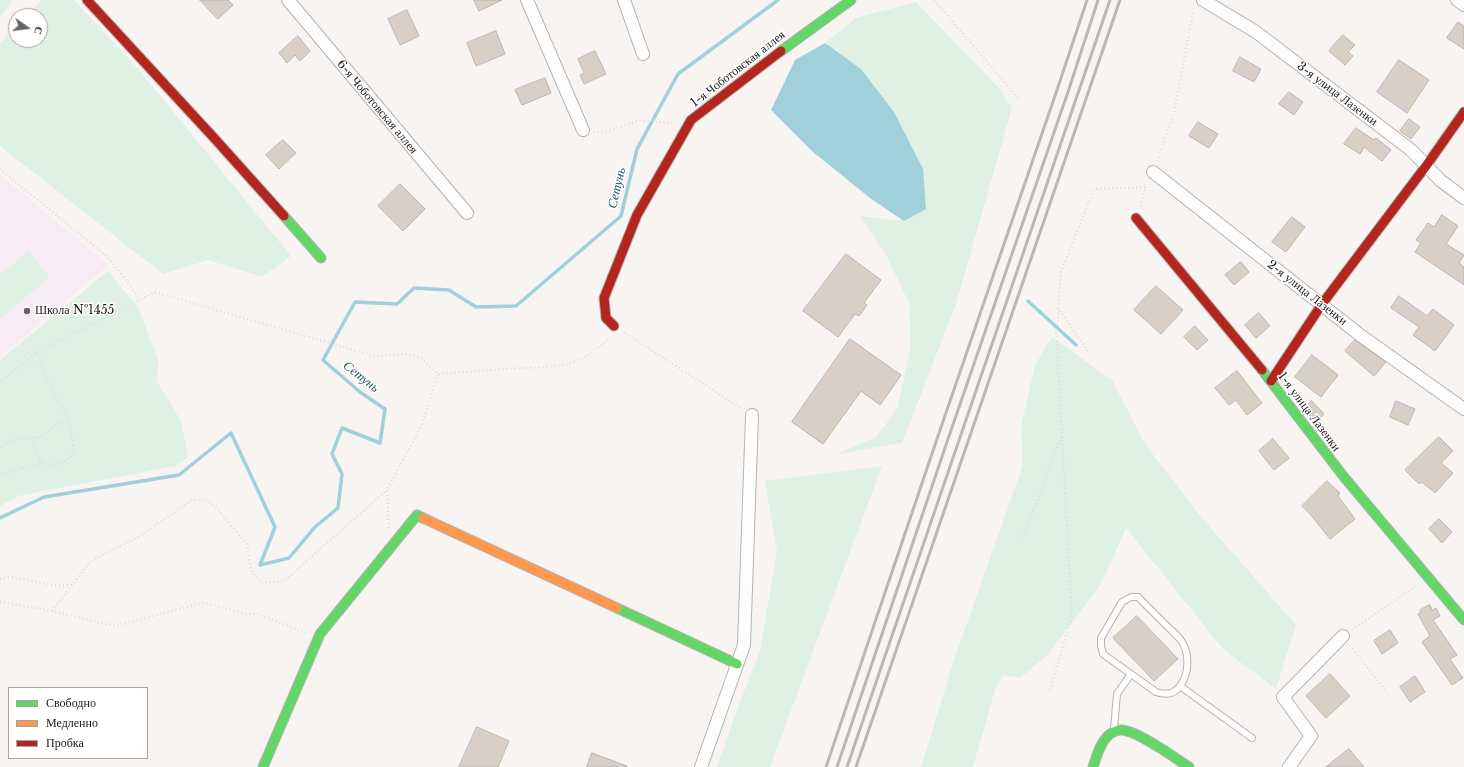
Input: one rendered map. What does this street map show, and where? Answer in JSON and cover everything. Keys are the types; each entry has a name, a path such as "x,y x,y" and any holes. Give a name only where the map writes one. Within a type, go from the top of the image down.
{"street":[{"path":"87,0 215,139 321,258"},
{"name":"6-я Чоботовская аллея","path":"288,0 467,213"},
{"path":"527,0 583,130"},
{"path":"624,0 642,54"},
{"name":"1-я Чоботовская аллея","path":"614,326 606,318 604,298 637,215 692,120 766,62 851,0"},
{"name":"3-я улица Лазенки","path":"1203,0 1256,32 1412,150 1441,181 1464,198"},
{"path":"1457,0 1464,5"},
{"path":"1271,381 1322,304 1426,166 1464,112"},
{"name":"2-я улица Лазенки","path":"1153,172 1360,335 1464,409"},
{"name":"1-я улица Лазенки","path":"1136,218 1271,381 1344,477 1464,620"},
{"path":"701,767 744,645 752,415"},
{"path":"263,767 320,634 416,516 737,664"},
{"path":"1289,767 1311,736 1283,698 1347,633"},
{"path":"1093,767 1097,754 1106,737 1114,731 1122,729 1142,738 1189,767"}],"lane":[{"path":"1130,597 1138,598 1182,642 1186,653 1187,663 1187,672 1180,686 1172,693 1164,694 1156,692 1131,674 1103,654 1100,646 1101,638 1122,602 1130,597"},
{"path":"1114,731 1117,694 1131,674"},
{"path":"1180,686 1252,738"}],"path":[{"path":"934,0 1019,99"},
{"path":"1136,218 1174,113 1195,0"},
{"path":"583,130 603,133 639,120 669,124"},
{"path":"0,169 109,258 140,299"},
{"path":"1050,690 1072,616 1056,329 1058,326 1061,272 1094,189 1146,187"},
{"path":"0,382 37,352 155,292 374,356 406,354 420,357 438,374 569,364 585,357 607,341 614,326 752,415"},
{"path":"1058,308 1088,351"},
{"path":"0,475 41,463 56,465 65,461 72,455 74,446 68,417 50,386 37,352"},
{"path":"52,612 91,561 140,536 192,500 205,499 216,507 248,546 251,570 261,583 284,581 387,490 421,427 438,374"},
{"path":"0,447 20,438 40,437 68,417"},
{"path":"1023,538 1062,434"},
{"path":"31,437 41,463"},
{"path":"387,490 390,548"},
{"path":"0,579 10,577 58,586 74,584"},
{"path":"1387,693 1347,633 1418,584"},
{"path":"0,602 115,626 202,603 245,614 258,614 318,638"}],"shaded area":[{"name":"Школа №1455","path":"0,175 108,265 0,357"}],"green space":[{"path":"0,0 12,0 0,17"},
{"path":"42,0 74,0 139,70 291,256 262,277 208,260 163,274 0,146 0,43 8,35 8,48 48,48 48,8 34,8"},
{"path":"916,2 998,87 1012,108 956,304 902,443 837,454 876,437 897,409 911,346 909,303 886,255 860,216 904,221 926,208 861,69 825,43 856,18"},
{"path":"28,251 50,277 0,319 0,275"},
{"path":"108,271 139,309 159,363 156,380 181,421 188,457 176,466 18,496 0,506 0,360"},
{"path":"1052,337 1112,380 1145,444 1196,511 1296,625 1276,689 1223,649 1126,528 1100,586 1047,655 1020,678 1003,675 995,690 973,767 921,767 955,657 1023,465 1021,426 1035,365"},
{"path":"882,466 770,767 717,767 760,651 777,551 765,481"}],"water":[{"path":"825,43 861,69 894,112 923,169 926,209 904,221 870,198 813,152 771,110 795,60"}],"building":[{"path":"200,0 228,0 233,5 218,19"},
{"path":"474,0 502,0 479,11"},
{"path":"407,10 419,36 400,45 388,19"},
{"path":"1458,22 1464,26 1464,49 1447,38"},
{"path":"496,31 505,54 476,66 467,43"},
{"path":"1343,35 1355,45 1348,52 1353,56 1345,65 1329,51"},
{"path":"298,36 310,51 300,61 295,55 287,63 279,53"},
{"path":"595,51 606,74 584,84 580,75 584,73 578,59"},
{"path":"1240,57 1261,69 1254,82 1233,71"},
{"path":"1399,60 1429,80 1407,113 1377,92"},
{"path":"545,78 551,93 522,105 515,90"},
{"path":"1289,92 1303,102 1294,115 1279,104"},
{"path":"1409,119 1420,127 1411,139 1400,131"},
{"path":"1198,122 1218,134 1209,148 1189,136"},
{"path":"1356,128 1374,140 1376,138 1391,150 1382,161 1364,147 1360,154 1344,144"},
{"path":"283,140 296,153 279,169 266,155"},
{"path":"400,184 425,209 403,231 378,206"},
{"path":"1442,215 1458,226 1446,244 1464,255 1459,263 1464,267 1464,285 1415,252 1421,243 1416,240 1428,223 1434,227"},
{"path":"1292,217 1305,227 1286,252 1272,242"},
{"path":"846,254 881,280 864,303 867,305 859,316 855,314 838,337 803,311"},
{"path":"1241,262 1249,272 1234,285 1225,275"},
{"path":"1156,286 1183,310 1161,334 1134,310"},
{"path":"1399,296 1427,316 1433,309 1454,325 1435,351 1413,335 1419,327 1391,308"},
{"path":"1259,313 1270,326 1256,338 1245,325"},
{"path":"1195,326 1208,340 1197,350 1184,337"},
{"path":"850,339 901,375 880,405 861,391 823,444 792,422"},
{"path":"1355,340 1386,362 1374,376 1345,351"},
{"path":"1312,355 1338,375 1321,397 1295,377"},
{"path":"1237,371 1262,403 1247,415 1236,400 1229,405 1215,388"},
{"path":"1312,401 1324,414 1315,423 1304,408"},
{"path":"1396,401 1415,409 1408,425 1390,417"},
{"path":"1439,437 1453,451 1441,463 1453,473 1435,493 1422,482 1419,484 1405,470"},
{"path":"1273,439 1289,458 1274,470 1259,451"},
{"path":"1327,481 1340,493 1338,496 1355,519 1330,539 1302,506"},
{"path":"1439,519 1452,532 1442,543 1429,529"},
{"path":"1430,605 1432,610 1436,608 1440,616 1433,620 1457,655 1450,659 1463,678 1452,685 1422,642 1430,636 1418,614 1421,612 1420,610"},
{"path":"1137,616 1178,659 1154,681 1113,638"},
{"path":"1390,630 1398,643 1382,654 1374,641"},
{"path":"1330,674 1350,696 1326,718 1306,696"},
{"path":"1415,676 1425,692 1410,702 1400,687"},
{"path":"477,727 509,741 498,767 459,767"},
{"path":"1349,749 1364,767 1326,767"},
{"path":"592,753 627,766 627,767 587,767"}],"waterway":[{"name":"Сетунь","path":"0,518 44,497 179,475 231,433 275,527 260,565 289,558 315,527 338,508 342,474 332,454 342,428 380,443 385,409 360,392 323,360 355,302 397,304 414,288 449,290 476,307 516,306 621,216 637,149 678,74 778,0"},
{"path":"1028,301 1076,345"}],"railway":[{"path":"826,767 1087,0"},
{"path":"837,767 1068,92 1098,0"},
{"path":"847,767 1110,0"},
{"path":"856,767 1120,0"}],"traffic: fast":[{"path":"781,51 851,0"},
{"path":"284,216 321,258"},
{"path":"1262,370 1344,477 1464,620"},
{"path":"263,767 320,634 417,515 423,518"},
{"path":"617,608 737,664"},
{"path":"1093,767 1099,749 1107,737 1111,733 1121,730 1128,731 1146,739 1189,767"}],"traffic: slow":[{"path":"423,518 617,608"}],"traffic: jam":[{"path":"87,0 284,216"},
{"path":"614,326 606,318 604,298 637,215 691,120 781,51"},
{"path":"1271,381 1322,304 1426,166 1464,112"},
{"path":"1136,218 1262,370"}],"place":[{"name":"Школа №1455","path":"27,311"}]}
